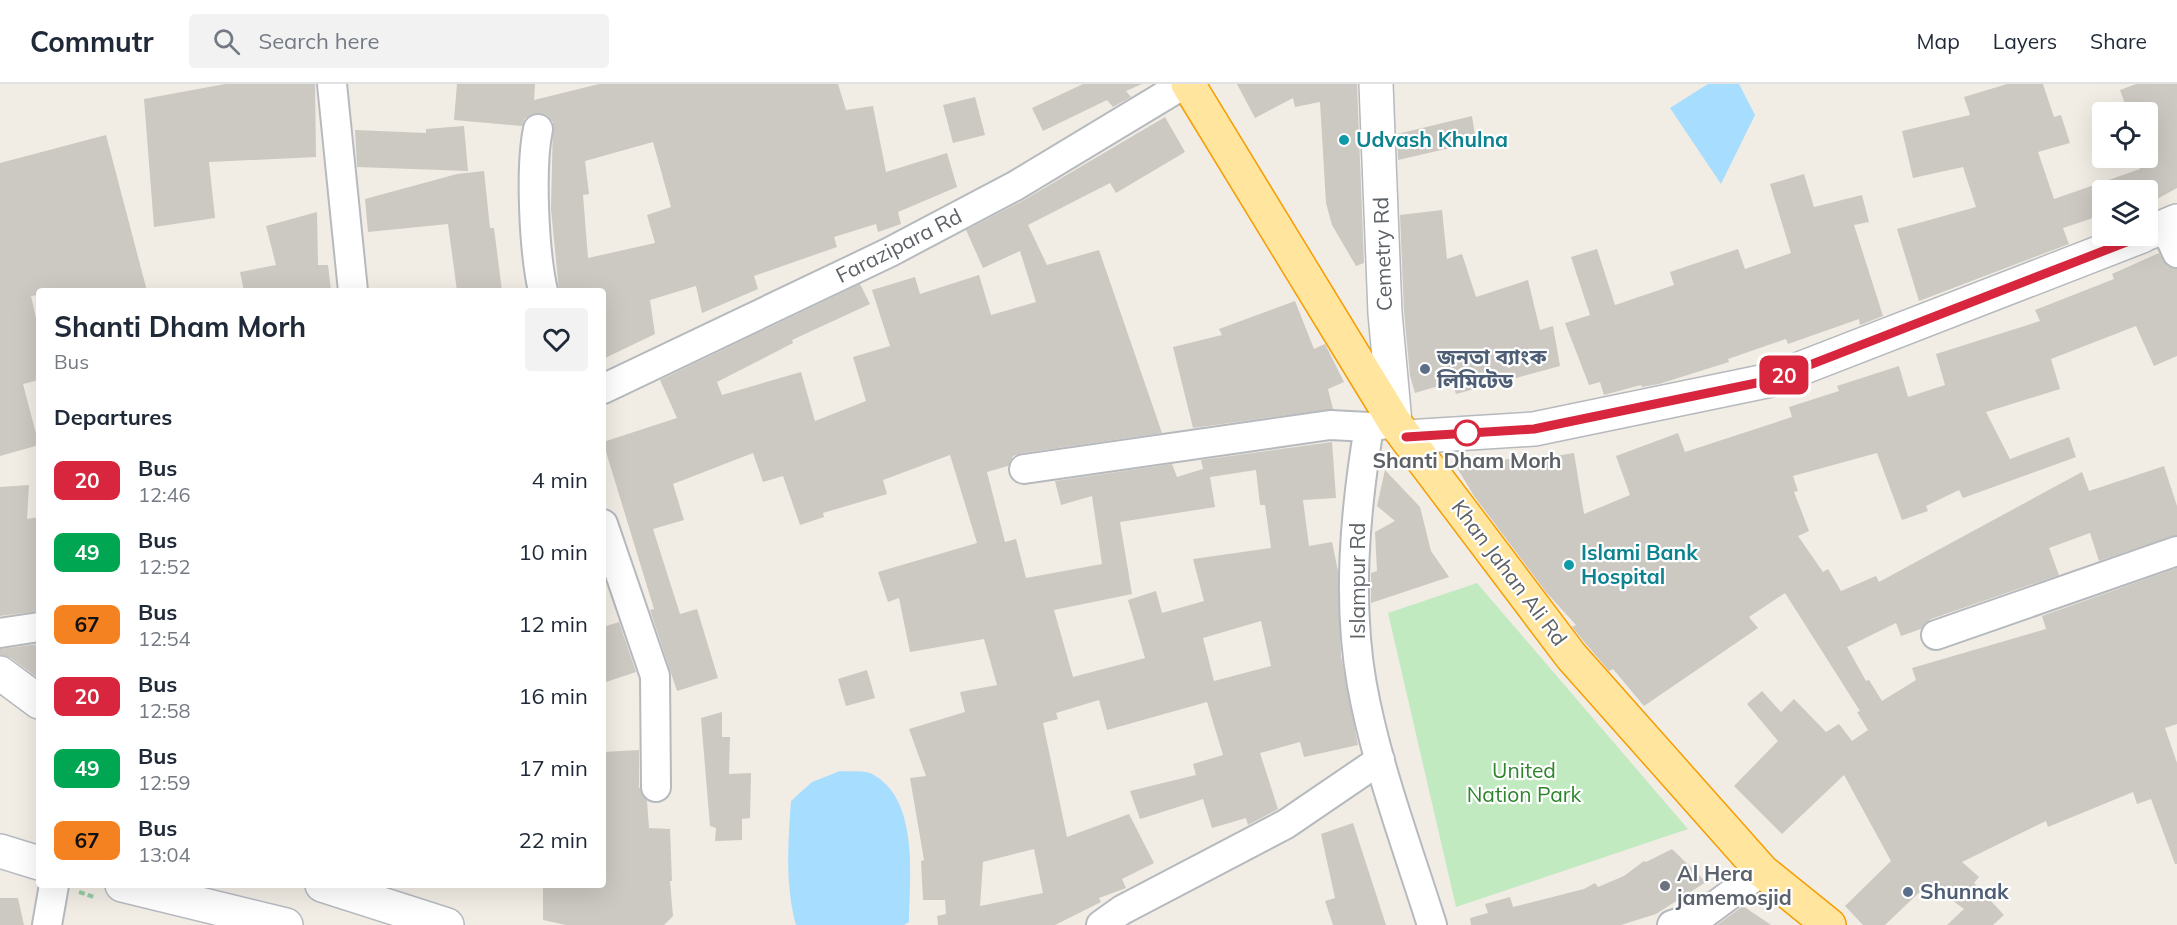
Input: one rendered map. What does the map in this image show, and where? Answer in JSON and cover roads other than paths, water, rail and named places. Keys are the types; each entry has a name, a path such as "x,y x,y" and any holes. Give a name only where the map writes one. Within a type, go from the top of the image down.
{"highway":[{"name":"Khan Jahan Ali Rd","path":"1186,84 1390,429 1570,656 1762,871 1829,925"}],"street":[{"path":"332,84 353,288"},
{"name":"Farazipara Rd","path":"606,388 900,246 1015,186 1186,84"},
{"name":"Cemetry Rd","path":"1376,84 1390,429"},
{"path":"538,129 534,150 534,171 543,288"},
{"path":"1024,469 1330,425 1390,429 1534,429 1771,380 2162,234"},
{"name":"Islampur Rd","path":"1390,429 1360,482 1356,611 1362,684 1380,760 1432,925"},
{"path":"606,533 656,676 656,787"},
{"path":"1936,635 2177,551"},
{"path":"0,633 36,627"},
{"path":"0,674 36,700"},
{"path":"1101,925 1122,910 1286,824 1380,760"},
{"path":"0,851 36,862"},
{"path":"1672,925 1704,914 1762,871"},
{"path":"47,925 53,888"},
{"path":"141,888 286,925"},
{"path":"331,888 447,925"}],"water":[{"path":"1708,84 1739,84 1755,115 1721,184 1670,108"},
{"path":"840,771 872,774 887,785 898,801 909,840 909,922 904,925 796,925 789,879 791,801 812,782"}],"place":[{"name":"Udvash Khulna","path":"1344,140"},
{"name":"জনতা ব্যাংক লিমিটেড","path":"1425,369"},
{"name":"Shanti Dham Morh","path":"1467,433"},
{"name":"Islami Bank Hospital","path":"1569,565"},
{"name":"Al Hera jamemosjid","path":"1665,886"},
{"name":"Shunnak","path":"1908,892"}],"park label":[{"name":"United Nation Park","path":"1524,783"}]}
